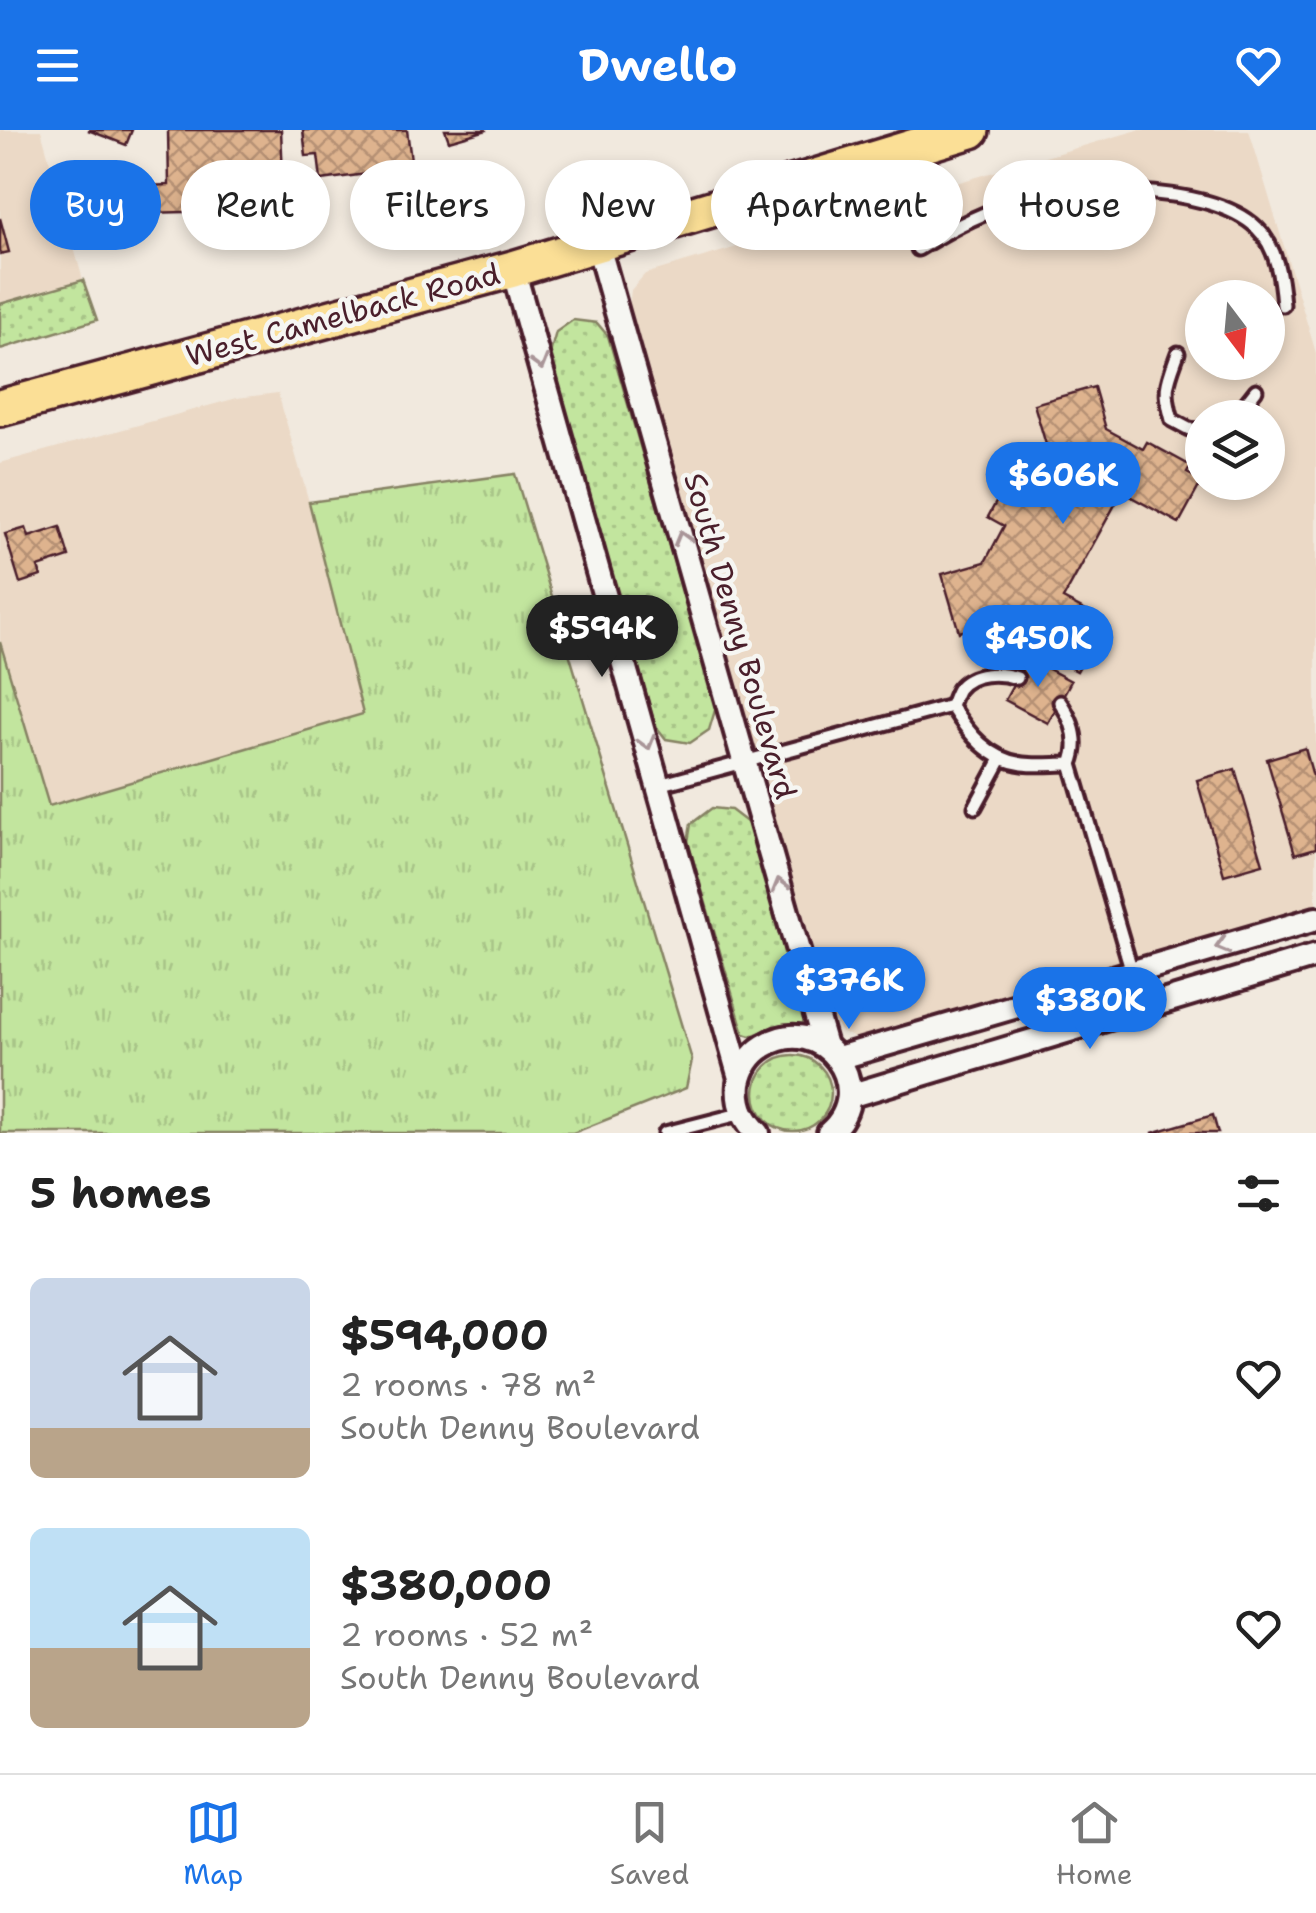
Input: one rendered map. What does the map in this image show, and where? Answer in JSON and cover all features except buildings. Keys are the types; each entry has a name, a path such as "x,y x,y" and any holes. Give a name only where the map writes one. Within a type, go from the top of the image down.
{"main road":[{"name":"West Camelback Road","path":"691,214 971,130"},
{"name":"West Camelback Road","path":"0,408 572,250"}],"street":[{"name":"South Denny Boulevard","path":"599,250 745,761 831,1052 845,1069 849,1096"},
{"path":"513,269 740,1078"},
{"path":"758,1133 742,1113 738,1096 740,1078 759,1048 774,1040 809,1038 831,1052 951,1025 1316,920"},
{"path":"829,1133 844,1114 849,1096 1316,956"},
{"path":"1132,972 1144,1008"},
{"path":"951,1025 964,1062"}],"lane":[{"path":"963,222 1009,204 1062,194 1169,194 1222,206 1258,229 1274,255 1281,280"},
{"path":"1178,353 1166,387 1166,401 1172,420 1185,428"},
{"path":"1248,400 1256,390"},
{"path":"951,706 956,690 971,678 1002,673 1016,678"},
{"path":"1060,702 1072,726 1077,749 1070,764 1132,972"},
{"path":"659,786 951,706"},
{"path":"951,706 975,740 1001,759 1025,765 1070,764"},
{"path":"975,807 1001,759"},
{"path":"665,1133 742,1113"}],"shaded area":[{"path":"0,130 41,130 49,160 30,160 30,250 75,250 83,280 0,304"},
{"path":"1138,130 1249,130 1316,353 1316,908 861,1041 840,1031 635,342 629,307 631,290 645,274 727,250 963,250 963,181 983,175 983,250 1156,250 1156,160 1035,160"},
{"path":"278,393 364,714 48,806 0,642 0,463 237,398"}],"green space":[{"path":"83,280 97,320 0,349 0,304"},
{"path":"573,320 597,323 608,336 716,707 709,730 690,743 666,739 655,725 550,354 556,332"},
{"path":"515,474 692,1060 686,1088 573,1133 0,1133 0,642 49,806 363,714 309,502"},
{"path":"712,808 731,810 748,823 806,1017 803,1025 783,1024 751,1036 744,1034 688,842 691,824"},
{"path":"793,1055 808,1057 820,1066 829,1078 829,1108 820,1120 808,1129 793,1131 778,1129 766,1120 757,1108 755,1093 757,1078 766,1066 778,1057"}]}
